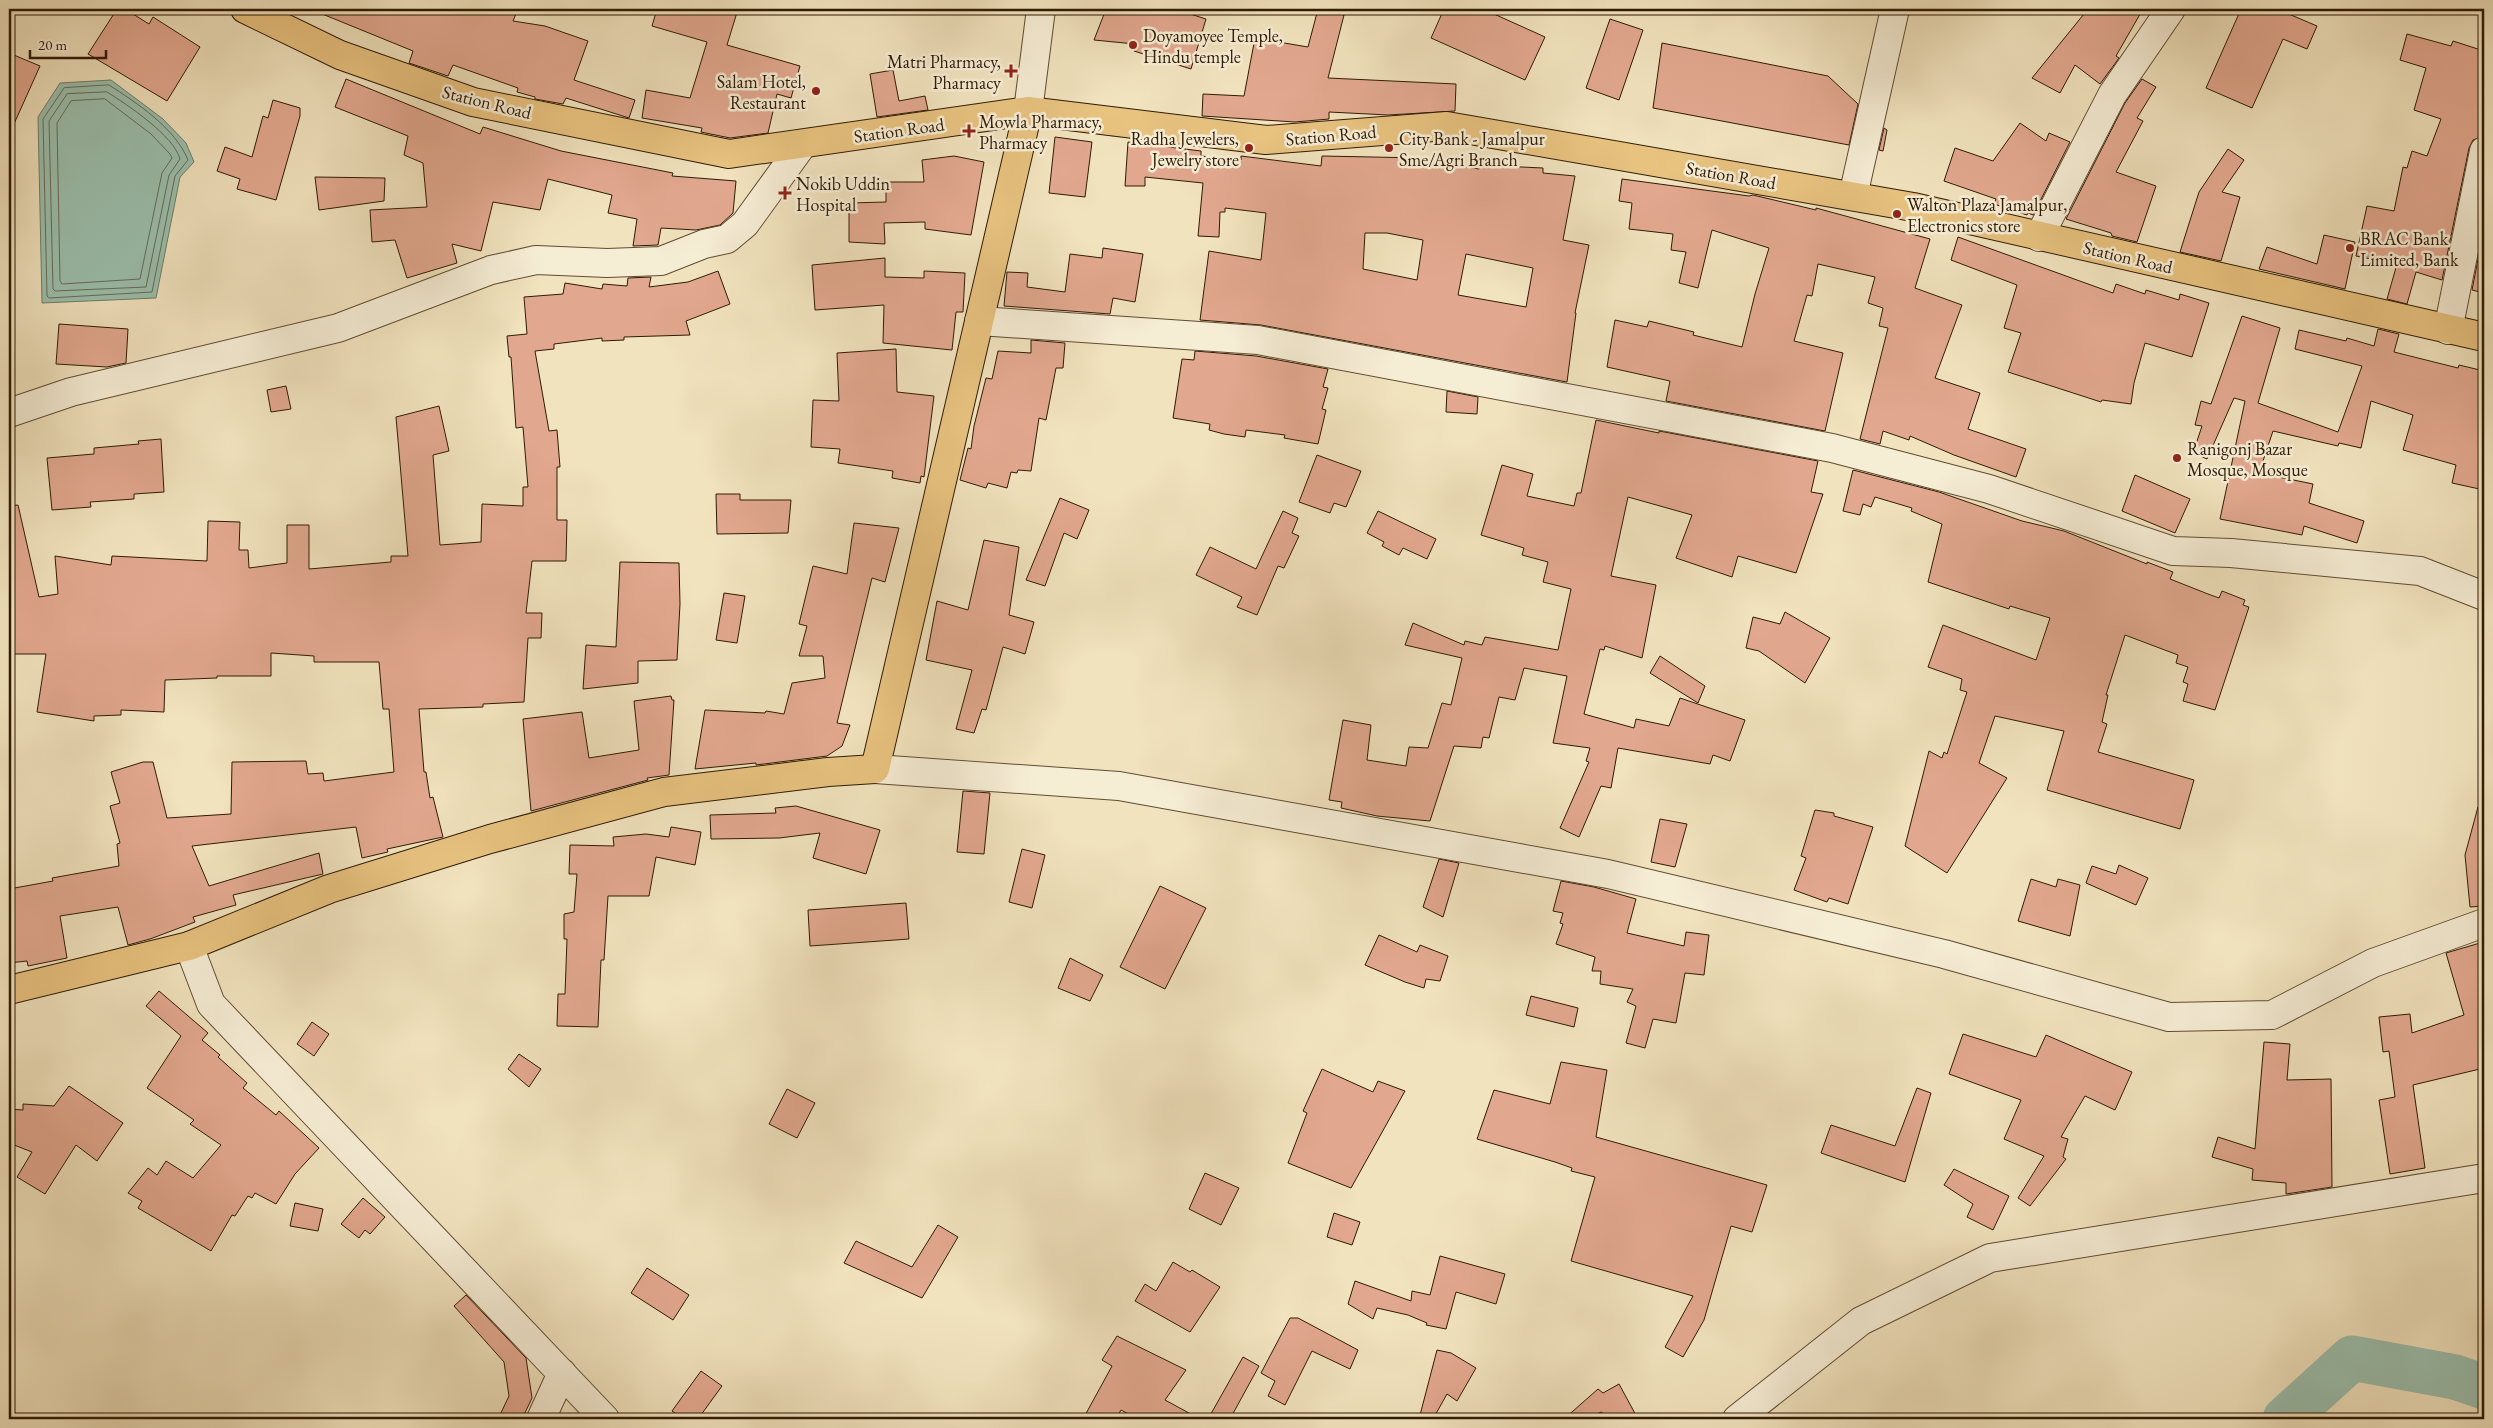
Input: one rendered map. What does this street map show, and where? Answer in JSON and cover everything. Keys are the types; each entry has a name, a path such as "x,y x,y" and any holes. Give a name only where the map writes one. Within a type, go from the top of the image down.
{"main road":[{"name":"Station Road","path":"245,9 340,55 472,102 730,154 1028,111 1266,140 1447,126 1913,207 2484,337"},
{"path":"9,990 189,946 329,889 490,840 664,792 828,772 875,769 1028,111"}],"street":[{"path":"1028,111 1041,9"},
{"path":"1853,196 1895,9"},
{"path":"2039,237 2112,95 2171,9"},
{"path":"9,413 71,392 338,328 491,270 536,260 607,263 661,260 704,244 727,239 745,224 803,144"},
{"path":"2448,330 2484,150"},
{"path":"979,321 1268,342 1832,448 1989,489 2172,551 2231,553 2420,571 2484,596"},
{"path":"875,769 1119,786 1608,874 1944,954 2169,1017 2272,1015 2374,963 2484,923"},
{"path":"189,946 211,1004 605,1419"},
{"path":"1737,1419 1862,1321 1990,1258 2484,1178"},
{"path":"541,1419 562,1373"}],"water":[{"path":"111,80 163,119 186,143 194,162 180,177 156,298 42,303 38,117 60,83"}],"building":[{"path":"117,9 125,9 149,24 153,17 200,47 167,101 88,54"},
{"path":"310,9 518,9 513,21 545,26 588,41 574,80 635,100 629,118 566,98 563,104 535,99 535,97 517,92 518,88 453,65 448,76 409,63 413,51"},
{"path":"657,9 738,9 727,45 800,66 791,98 777,94 768,133 730,138 701,132 702,128 642,118 646,90 690,98 707,42 652,26"},
{"path":"1106,9 1175,9 1206,19 1191,69 1134,51 1135,44 1094,40"},
{"path":"1318,9 1344,15 1328,78 1456,84 1455,111 1388,115 1329,112 1329,119 1295,122 1202,116 1203,94 1244,96 1255,38 1308,47"},
{"path":"1444,9 1483,9 1545,37 1525,80 1431,38"},
{"path":"2088,9 2143,9 2116,56 2119,58 2100,84 2075,65 2060,93 2032,78"},
{"path":"2241,9 2277,9 2317,26 2307,49 2283,39 2252,108 2206,88"},
{"path":"1610,19 1643,30 1619,100 1586,88"},
{"path":"2407,34 2451,46 2453,41 2484,51 2484,136 2473,140 2469,148 2442,280 2416,272 2407,304 2387,299 2397,264 2356,256 2367,206 2394,211 2403,167 2407,168 2412,151 2427,156 2441,119 2414,110 2426,68 2400,60"},
{"path":"1662,43 1828,76 1858,104 1849,145 1653,108"},
{"path":"9,53 40,66 9,135"},
{"path":"893,70 899,101 925,96 928,110 877,117 870,74"},
{"path":"346,79 480,134 483,127 561,151 673,173 672,176 736,181 733,213 720,225 696,230 661,228 658,245 633,246 637,219 608,213 612,195 548,179 540,210 493,202 481,251 452,244 457,263 407,278 395,240 372,242 370,210 427,207 423,163 404,155 408,136 335,107"},
{"path":"2142,79 2156,87 2137,118 2143,121 2116,172 2156,186 2137,242 2112,236 2111,233 2066,219 2125,103"},
{"path":"273,100 300,108 300,116 276,200 237,189 240,179 217,171 225,147 252,157 263,116 268,118"},
{"path":"2020,123 2046,141 2049,133 2070,142 2033,215 2028,213 2027,215 1994,204 1996,199 1944,181 1955,148 1993,161"},
{"path":"1884,128 1887,130 1883,151 1879,150"},
{"path":"1055,137 1092,142 1085,197 1049,193"},
{"path":"1128,142 1201,151 1201,156 1241,160 1241,156 1321,166 1322,156 1422,158 1422,160 1479,169 1479,165 1543,168 1543,173 1575,176 1563,240 1589,245 1575,313 1567,382 1261,325 1200,320 1209,251 1261,260 1266,213 1225,208 1225,212 1220,212 1219,237 1198,236 1203,183 1145,177 1145,186 1125,186","holes":["1365,233 1387,233 1423,240 1417,280 1363,269","1466,254 1533,268 1526,307 1458,295"]},
{"path":"2228,149 2244,160 2222,192 2240,197 2221,261 2180,252 2199,192"},
{"path":"954,156 984,162 971,235 925,229 925,222 884,223 885,244 849,242 849,203 886,202 886,182 924,182 922,160"},
{"path":"315,177 385,178 384,201 319,210"},
{"path":"1622,179 1753,195 1816,210 1816,208 1930,239 1915,288 1962,305 1935,378 1980,393 1968,429 2026,449 2016,477 1954,455 1910,436 1909,440 1883,431 1880,444 1860,439 1888,328 1879,326 1883,308 1868,303 1875,277 1818,264 1812,296 1807,295 1794,341 1843,353 1825,431 1666,401 1670,381 1607,367 1615,320 1647,327 1649,321 1694,332 1693,335 1742,347 1769,248 1712,230 1698,288 1679,283 1686,252 1671,250 1673,234 1629,229 1632,203 1619,201"},
{"path":"2484,229 2484,293 2472,290"},
{"path":"2324,235 2355,242 2345,289 2259,269 2267,247 2317,264"},
{"path":"1958,237 2113,293 2116,284 2145,294 2146,290 2179,300 2180,294 2209,303 2192,357 2145,343 2134,383 2131,404 2102,400 2101,402 2008,372 2021,333 2004,328 2017,285 1951,260"},
{"path":"1103,248 1143,254 1135,302 1113,298 1110,314 1004,306 1007,272 1028,273 1027,287 1065,292 1070,254 1102,258"},
{"path":"885,258 885,277 924,278 924,271 965,273 963,312 956,312 952,350 883,343 884,305 815,310 812,265"},
{"path":"718,271 730,304 686,321 690,335 624,337 624,340 602,341 602,338 554,344 554,349 535,351 549,431 557,430 560,467 557,467 557,520 567,520 566,561 532,561 526,613 542,613 541,638 528,638 524,702 483,704 483,707 419,709 424,772 426,772 430,798 433,797 443,837 387,849 388,852 362,858 356,827 192,846 209,886 319,853 323,874 233,895 236,905 193,917 195,922 128,945 118,907 60,916 67,958 28,966 27,961 9,963 9,919 12,918 9,889 53,881 52,878 119,866 117,844 120,843 110,806 120,803 111,772 143,762 153,762 167,818 231,814 232,762 306,761 308,774 323,773 324,781 394,772 389,709 383,709 379,662 314,662 314,656 271,653 271,676 217,676 217,678 165,680 164,712 121,710 121,715 94,716 94,721 37,712 46,654 9,654 9,506 18,505 39,597 58,594 55,556 111,565 112,556 207,561 208,521 240,522 239,550 248,550 249,568 287,563 287,525 309,525 309,569 391,562 391,556 408,556 396,417 439,406 449,451 433,455 440,545 481,542 482,504 523,506 523,487 528,487 523,427 516,428 511,357 509,357 507,336 527,334 524,297 563,294 565,283 602,289 603,284 627,286 628,278 651,277 649,287 688,282"},
{"path":"2242,316 2280,328 2258,403 2338,432 2362,366 2295,349 2299,330 2346,341 2347,338 2374,346 2378,329 2399,334 2394,352 2458,368 2459,365 2484,371 2484,490 2452,483 2456,465 2403,450 2413,415 2371,401 2361,448 2339,443 2338,446 2273,431 2259,473 2313,484 2309,503 2364,521 2357,543 2304,526 2302,535 2220,519 2245,401 2234,398 2207,459 2193,453 2202,426 2195,425 2201,401 2211,404"},
{"path":"59,324 128,329 126,363 107,367 56,364"},
{"path":"1031,340 1065,343 1063,368 1056,368 1046,420 1039,418 1031,471 1018,470 1017,473 1011,472 1007,488 988,483 986,488 960,480 968,448 971,449 974,426 986,378 992,379 998,351 1031,353"},
{"path":"896,349 897,392 934,396 924,477 921,476 920,483 892,478 893,471 838,463 840,449 811,447 813,400 839,401 837,353"},
{"path":"1195,351 1256,356 1328,369 1323,387 1328,388 1322,409 1326,410 1318,444 1284,438 1285,435 1246,430 1245,437 1224,434 1209,430 1210,424 1173,418 1182,359 1194,360"},
{"path":"286,386 291,409 271,412 267,390"},
{"path":"1447,391 1478,397 1477,414 1446,412"},
{"path":"1596,420 1818,461 1811,492 1823,494 1796,573 1738,556 1732,577 1676,558 1692,515 1628,497 1611,576 1656,585 1642,658 1605,646 1604,650 1600,649 1584,714 1634,728 1636,719 1669,726 1680,698 1745,720 1730,761 1713,755 1710,764 1618,748 1611,788 1601,786 1579,837 1560,828 1589,762 1586,761 1590,748 1553,743 1567,676 1524,668 1515,700 1499,697 1489,738 1483,737 1481,748 1454,746 1430,821 1377,816 1341,808 1342,802 1329,800 1343,720 1371,725 1367,760 1406,766 1409,747 1428,748 1442,703 1451,705 1462,658 1405,645 1413,623 1464,645 1465,641 1482,645 1485,637 1558,650 1571,589 1543,582 1548,562 1522,555 1524,548 1481,535 1502,465 1533,474 1527,496 1574,506 1577,493 1581,493"},
{"path":"161,439 164,492 134,494 134,499 90,502 91,507 52,510 47,458 94,454 94,448 139,444 138,441"},
{"path":"1317,455 1361,471 1346,507 1334,503 1330,513 1299,502"},
{"path":"1853,470 1939,492 2022,521 2064,531 2147,564 2147,562 2173,572 2170,579 2208,594 2219,598 2222,591 2245,600 2243,605 2249,607 2215,710 2183,701 2188,684 2183,682 2188,667 2176,663 2178,655 2125,635 2106,695 2108,695 2102,722 2107,724 2098,752 2194,780 2180,829 2047,790 2064,731 1995,716 1979,763 2007,778 1947,873 1905,846 1929,751 1942,758 1944,752 1947,754 1967,692 1960,690 1962,679 1928,667 1943,625 2036,660 2050,618 2010,606 2009,609 1928,582 1942,524 1911,511 1912,508 1875,497 1871,507 1863,504 1860,515 1843,511"},
{"path":"2135,475 2190,499 2175,533 2122,511"},
{"path":"716,494 740,494 740,500 791,500 788,533 717,534"},
{"path":"1060,498 1089,510 1077,539 1064,533 1045,586 1026,580"},
{"path":"1283,511 1298,518 1292,533 1299,536 1284,568 1278,566 1257,615 1237,607 1242,597 1196,575 1210,547 1256,569"},
{"path":"1378,511 1436,539 1427,559 1403,548 1399,555 1382,546 1384,542 1367,533"},
{"path":"854,523 899,528 885,582 872,578 837,723 850,725 842,746 827,756 756,765 756,763 695,769 705,710 765,713 766,711 784,714 792,683 825,678 823,656 799,656 807,626 799,624 813,566 847,574"},
{"path":"984,540 1019,547 1009,615 1034,622 1025,654 1003,647 986,710 982,709 974,733 956,729 972,670 926,660 937,601 968,610"},
{"path":"620,562 679,563 680,604 677,660 638,661 638,683 583,689 586,645 616,647"},
{"path":"724,593 745,596 737,643 716,640"},
{"path":"1785,612 1830,638 1805,683 1759,651 1746,648 1753,617 1780,624"},
{"path":"1660,656 1705,686 1698,703 1650,673"},
{"path":"671,696 672,700 674,700 669,775 647,778 648,780 531,811 523,719 582,712 589,758 639,750 634,701"},
{"path":"963,791 990,793 984,854 957,852"},
{"path":"796,806 880,830 866,874 813,858 820,833 779,838 711,839 710,815 776,813 775,808"},
{"path":"2478,807 2484,808 2484,906 2470,907 2465,855"},
{"path":"1815,810 1834,813 1834,816 1873,827 1848,904 1829,898 1827,902 1794,890 1806,858 1801,856"},
{"path":"1660,819 1687,824 1675,867 1651,862"},
{"path":"671,827 701,832 695,865 656,857 649,896 608,896 604,960 601,960 598,1027 557,1026 558,994 565,994 567,939 564,939 564,914 574,912 577,874 569,874 570,845 614,846 613,837 646,834 669,837"},
{"path":"1022,849 1045,855 1032,908 1009,902"},
{"path":"1439,859 1459,863 1443,917 1423,907"},
{"path":"2119,865 2148,878 2136,905 2086,883 2092,866 2116,874"},
{"path":"2031,879 2056,887 2058,879 2080,885 2070,936 2018,921"},
{"path":"1561,881 1594,887 1636,899 1627,933 1684,946 1686,932 1709,935 1704,975 1685,973 1676,1023 1653,1019 1645,1048 1626,1043 1636,1006 1627,1002 1633,989 1600,984 1601,971 1592,971 1595,957 1556,944 1563,924 1560,923 1563,913 1553,911"},
{"path":"1160,886 1206,908 1165,989 1120,967"},
{"path":"906,903 909,939 810,946 808,910"},
{"path":"1379,935 1417,952 1420,945 1448,956 1440,981 1426,979 1424,988 1365,965"},
{"path":"2480,943 2484,959 2484,1068 2413,1085 2425,1168 2390,1174 2379,1100 2395,1097 2389,1051 2383,1052 2379,1017 2410,1014 2412,1033 2464,1015 2446,953"},
{"path":"1070,958 1103,975 1090,1001 1058,988"},
{"path":"159,991 208,1033 202,1040 220,1055 218,1057 247,1083 243,1088 276,1115 279,1111 319,1148 295,1174 276,1204 255,1193 252,1198 248,1196 235,1216 232,1215 211,1251 138,1208 142,1201 128,1193 148,1168 157,1175 166,1161 193,1178 221,1145 190,1124 194,1120 147,1088 181,1036 146,1006"},
{"path":"1531,996 1578,1008 1574,1027 1526,1015"},
{"path":"312,1022 329,1034 314,1056 297,1044"},
{"path":"1963,1034 2036,1057 2046,1035 2132,1072 2115,1110 2085,1096 2061,1137 2068,1139 2063,1157 2066,1159 2030,1206 2018,1198 2044,1156 2004,1139 2021,1100 1949,1074"},
{"path":"2264,1042 2290,1044 2287,1080 2331,1079 2332,1187 2286,1194 2286,1183 2252,1180 2253,1169 2212,1157 2218,1137 2255,1149"},
{"path":"519,1054 541,1069 529,1087 508,1069"},
{"path":"1561,1062 1607,1070 1596,1137 1767,1185 1752,1232 1731,1226 1704,1320 1683,1357 1665,1347 1693,1296 1571,1261 1595,1177 1571,1171 1572,1168 1555,1162 1477,1139 1494,1090 1550,1104"},
{"path":"1322,1069 1373,1092 1378,1081 1405,1091 1351,1188 1288,1163 1307,1113 1303,1111"},
{"path":"69,1086 123,1123 97,1161 76,1145 45,1194 17,1177 32,1152 9,1143 9,1109 23,1110 23,1104 54,1106"},
{"path":"1917,1088 1931,1093 1905,1182 1821,1153 1831,1125 1895,1146"},
{"path":"787,1089 815,1103 797,1138 769,1124"},
{"path":"1954,1169 2009,1196 1993,1230 1967,1217 1973,1204 1944,1185"},
{"path":"1205,1173 1239,1188 1221,1225 1189,1209"},
{"path":"363,1198 385,1217 370,1234 365,1230 359,1238 341,1224"},
{"path":"295,1203 323,1209 318,1231 290,1226"},
{"path":"1334,1213 1360,1222 1352,1245 1327,1237"},
{"path":"938,1225 958,1237 922,1298 844,1263 856,1241 912,1267"},
{"path":"1440,1256 1505,1274 1496,1304 1456,1292 1446,1329 1426,1325 1427,1323 1408,1315 1377,1308 1373,1319 1348,1304 1355,1281 1411,1301 1412,1291 1430,1295"},
{"path":"1173,1262 1190,1272 1192,1270 1220,1287 1190,1332 1135,1301 1145,1284 1156,1291"},
{"path":"647,1268 689,1295 673,1320 631,1293"},
{"path":"466,1295 526,1358 532,1398 522,1419 498,1419 509,1396 504,1362 454,1306"},
{"path":"1290,1318 1298,1318 1358,1350 1350,1369 1312,1351 1285,1405 1268,1396 1275,1381 1261,1373"},
{"path":"1117,1336 1186,1370 1165,1400 1200,1419 1138,1419 1121,1410 1116,1419 1083,1419 1112,1366 1102,1360"},
{"path":"1437,1350 1451,1353 1476,1368 1457,1401 1447,1394 1433,1419 1419,1419"},
{"path":"1243,1357 1259,1366 1230,1419 1208,1419"},
{"path":"701,1371 722,1386 698,1419 683,1419 672,1411"},
{"path":"1619,1384 1638,1419 1612,1419 1601,1412 1588,1419 1564,1419 1598,1389 1603,1393"}],"waterway":[{"path":"2285,1419 2352,1358 2455,1377 2484,1387"}],"place":[{"name":"Doyamoyee Temple, Hindu temple","path":"1133,45"},
{"name":"Matri Pharmacy, Pharmacy","path":"1011,71"},
{"name":"Salam Hotel, Restaurant","path":"816,91"},
{"name":"Mowla Pharmacy, Pharmacy","path":"969,131"},
{"name":"Radha Jewelers, Jewelry store","path":"1249,148"},
{"name":"City Bank - Jamalpur Sme/Agri Branch","path":"1389,148"},
{"name":"Nokib Uddin Hospital","path":"785,193"},
{"name":"Walton Plaza Jamalpur, Electronics store","path":"1897,214"},
{"name":"BRAC Bank Limited, Bank","path":"2350,248"},
{"name":"Ranigonj Bazar Mosque, Mosque","path":"2177,458"}]}
